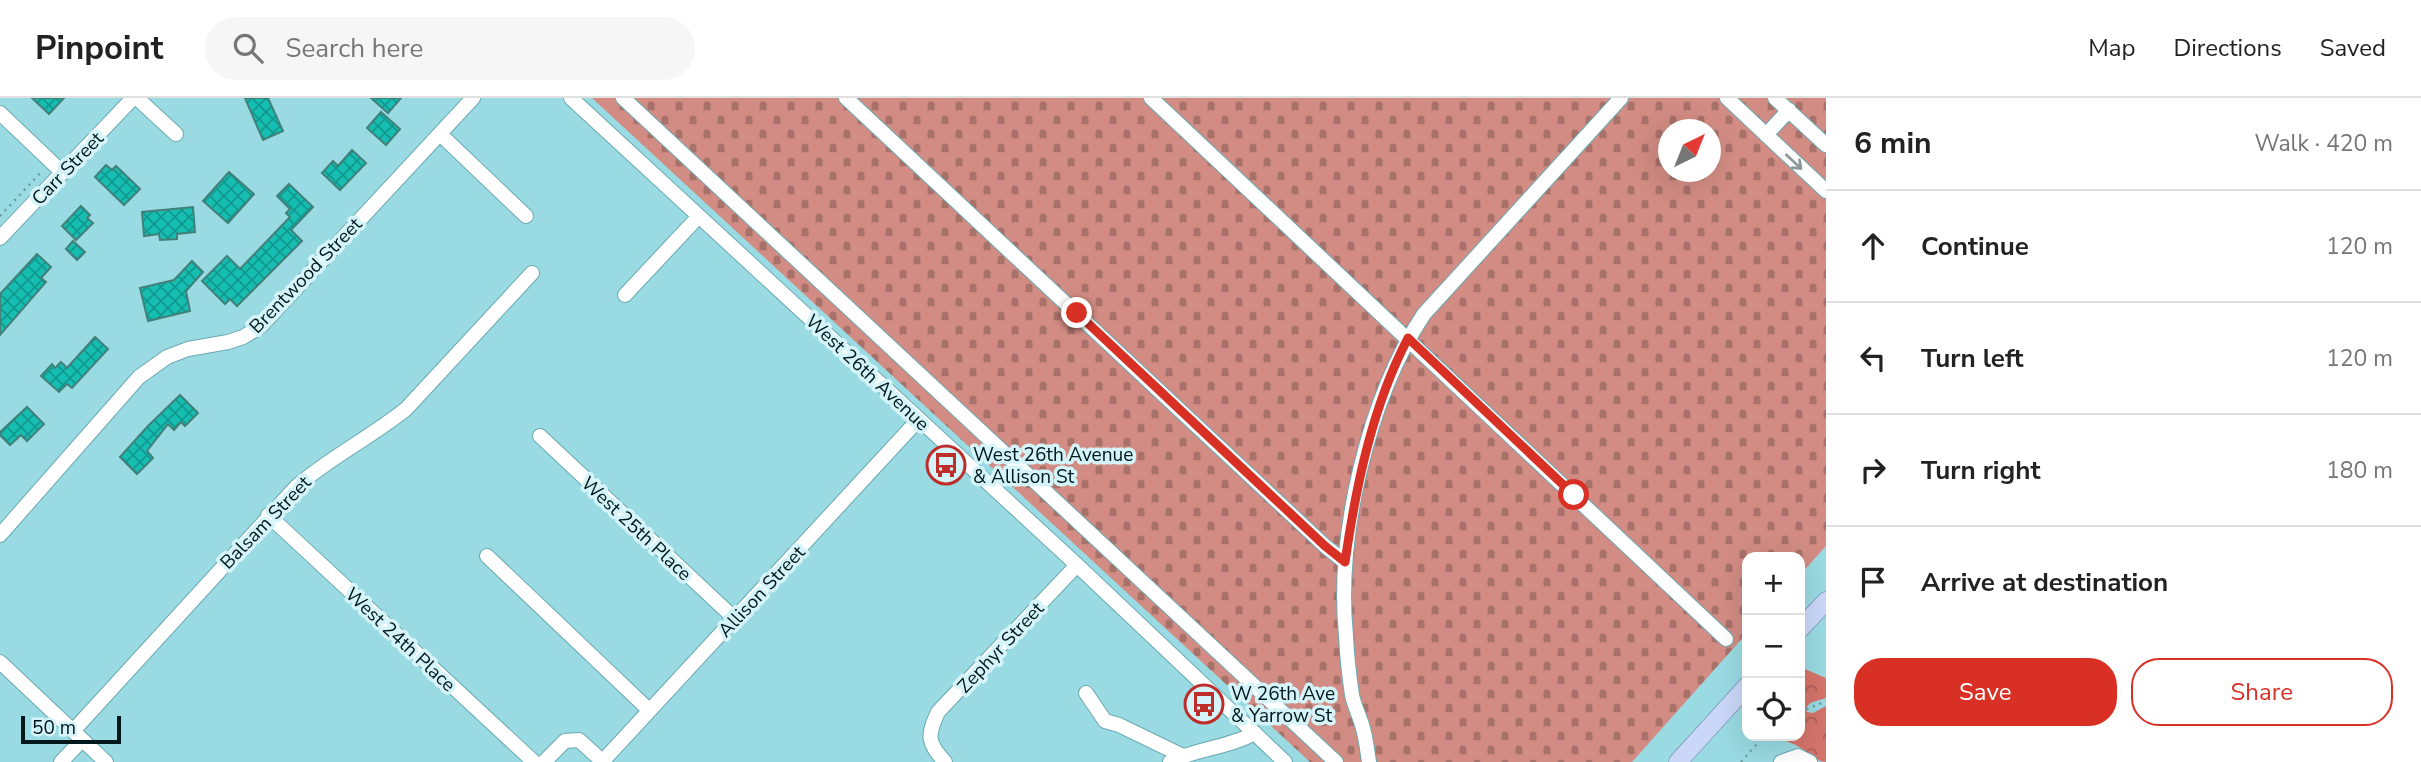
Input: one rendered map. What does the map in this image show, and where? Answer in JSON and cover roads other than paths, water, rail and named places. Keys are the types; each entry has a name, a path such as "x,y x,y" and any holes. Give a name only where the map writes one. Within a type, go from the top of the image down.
{"main road":[{"path":"1805,624 1826,601"},
{"path":"1678,762 1742,692"}],"street":[{"path":"135,98 176,134"},
{"name":"Carr Street","path":"0,238 135,98"},
{"name":"Brentwood Street","path":"0,535 139,377 167,357 188,349 228,342 261,326 473,98"},
{"name":"West 26th Avenue","path":"571,98 1077,565 1285,762"},
{"path":"624,98 1336,762"},
{"path":"846,98 1345,562"},
{"path":"1150,98 1726,639"},
{"path":"1368,762 1363,726 1353,697 1347,646 1345,562 1364,458 1386,388 1408,338 1424,314 1621,98"},
{"path":"1727,98 1826,191"},
{"path":"1775,98 1826,145"},
{"path":"1766,135 1789,110"},
{"path":"0,113 63,173"},
{"path":"440,134 526,216"},
{"path":"625,295 699,216"},
{"name":"Balsam Street","path":"61,762 78,736 268,515 317,468 406,409 532,273"},
{"name":"Allison Street","path":"602,762 919,419"},
{"name":"West 25th Place","path":"540,436 735,619"},
{"name":"West 24th Place","path":"268,515 534,762"},
{"path":"487,556 649,710"},
{"name":"Zephyr Street","path":"945,762 933,747 929,732 938,712 1077,565"},
{"path":"0,662 106,762"},
{"path":"1086,693 1105,721 1119,724 1177,759 1240,741 1255,733"},
{"path":"544,762 565,741 579,740 602,762"},
{"path":"1781,762 1798,756 1810,762"}],"place":[{"name":"West 26th Avenue & Allison St","path":"946,465"},
{"name":"W 26th Ave & Yarrow St","path":"1204,704"}]}
